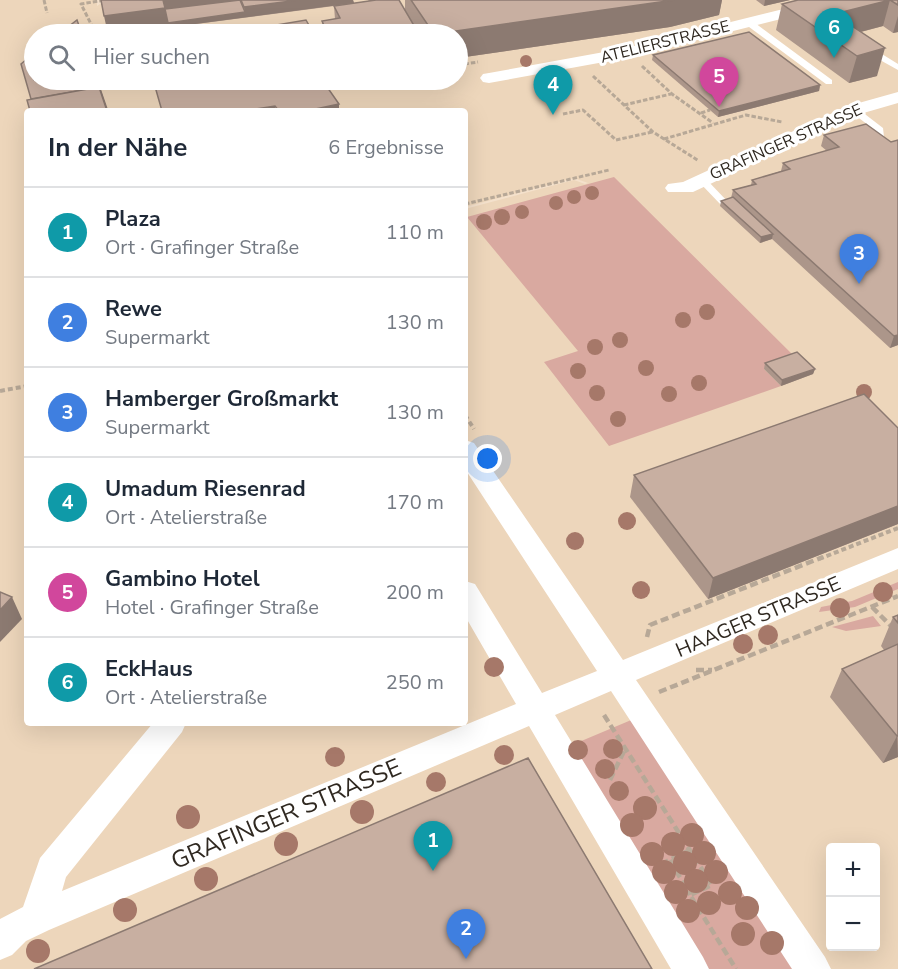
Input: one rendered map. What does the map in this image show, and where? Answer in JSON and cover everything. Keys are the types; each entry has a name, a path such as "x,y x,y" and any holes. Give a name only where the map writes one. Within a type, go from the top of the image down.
{"street":[{"name":"ATELIERSTRASSE","path":"489,78 626,53 728,30 748,22 839,0"},
{"name":"GRAFINGER STRASSE","path":"675,188 686,188 854,110 898,97"},
{"path":"468,453 813,969"},
{"name":"HAAGER STRASSE","path":"535,709 898,558"},
{"path":"468,597 691,969"},
{"name":"GRAFINGER STRASSE","path":"0,943 14,929 37,918 535,709"},
{"path":"37,918 52,870 169,726"}],"lane":[{"path":"748,22 829,82"},
{"path":"874,53 898,68"},
{"path":"854,110 880,130 881,135 870,140"},
{"path":"710,176 726,205"}],"path":[{"path":"44,0 47,13"},
{"path":"91,24 81,4 105,0"},
{"path":"626,53 672,94 714,123"},
{"path":"578,63 653,132 710,176"},
{"path":"624,105 672,94"},
{"path":"563,114 583,110 616,140 653,132"},
{"path":"701,113 710,110"},
{"path":"664,139 746,115 785,122"},
{"path":"468,203 609,170"},
{"path":"0,391 24,387"},
{"path":"650,626 898,528"},
{"path":"635,702 898,596"},
{"path":"872,607 893,629"},
{"path":"604,715 712,885 690,894"},
{"path":"670,860 736,969"}],"shaded area":[{"path":"0,0 97,0 97,6 106,0 898,0 898,969 0,969"},
{"path":"614,177 796,358 764,369 781,386 609,446 544,362 578,351 468,217"},
{"path":"898,582 898,589 855,607 819,612 821,607 852,601"},
{"path":"873,616 881,626 846,631 832,627"},
{"path":"636,718 802,969 701,969 567,747"}],"building":[{"path":"101,0 163,0 165,8 104,16"},
{"path":"240,0 245,12 168,23 165,9"},
{"path":"241,0 299,0 244,7"},
{"path":"376,0 399,0 413,24 323,24 322,21 340,18 334,6"},
{"path":"411,0 674,0 468,29 468,24 427,24"},
{"path":"798,0 890,0 834,14 885,48 857,56 782,4"},
{"path":"306,20 308,24 282,24"},
{"path":"749,32 820,85 719,111 653,55"},
{"path":"28,90 82,90 31,99"},
{"path":"82,90 100,90 106,108 29,108 27,100"},
{"path":"156,90 329,90 339,104 320,108 277,108 275,106 161,108"},
{"path":"866,124 891,142 898,140 898,335 894,336 733,190 756,184 752,180 790,169 783,163 839,147 824,135"},
{"path":"733,197 773,234 761,237 721,201"},
{"path":"797,352 815,369 782,380 765,363"},
{"path":"864,394 898,428 898,506 713,578 634,475"},
{"path":"0,592 12,597 0,610"},
{"path":"898,644 898,736 897,736 842,669"},
{"path":"528,758 652,969 34,969"}],"place":[{"name":"EckHaus","path":"834,58"},
{"name":"Gambino Hotel","path":"719,107"},
{"name":"Umadum Riesenrad","path":"553,115"},
{"name":"Hamberger Großmarkt","path":"859,284"},
{"name":"Plaza","path":"433,871"},
{"name":"Rewe","path":"466,959"}]}
